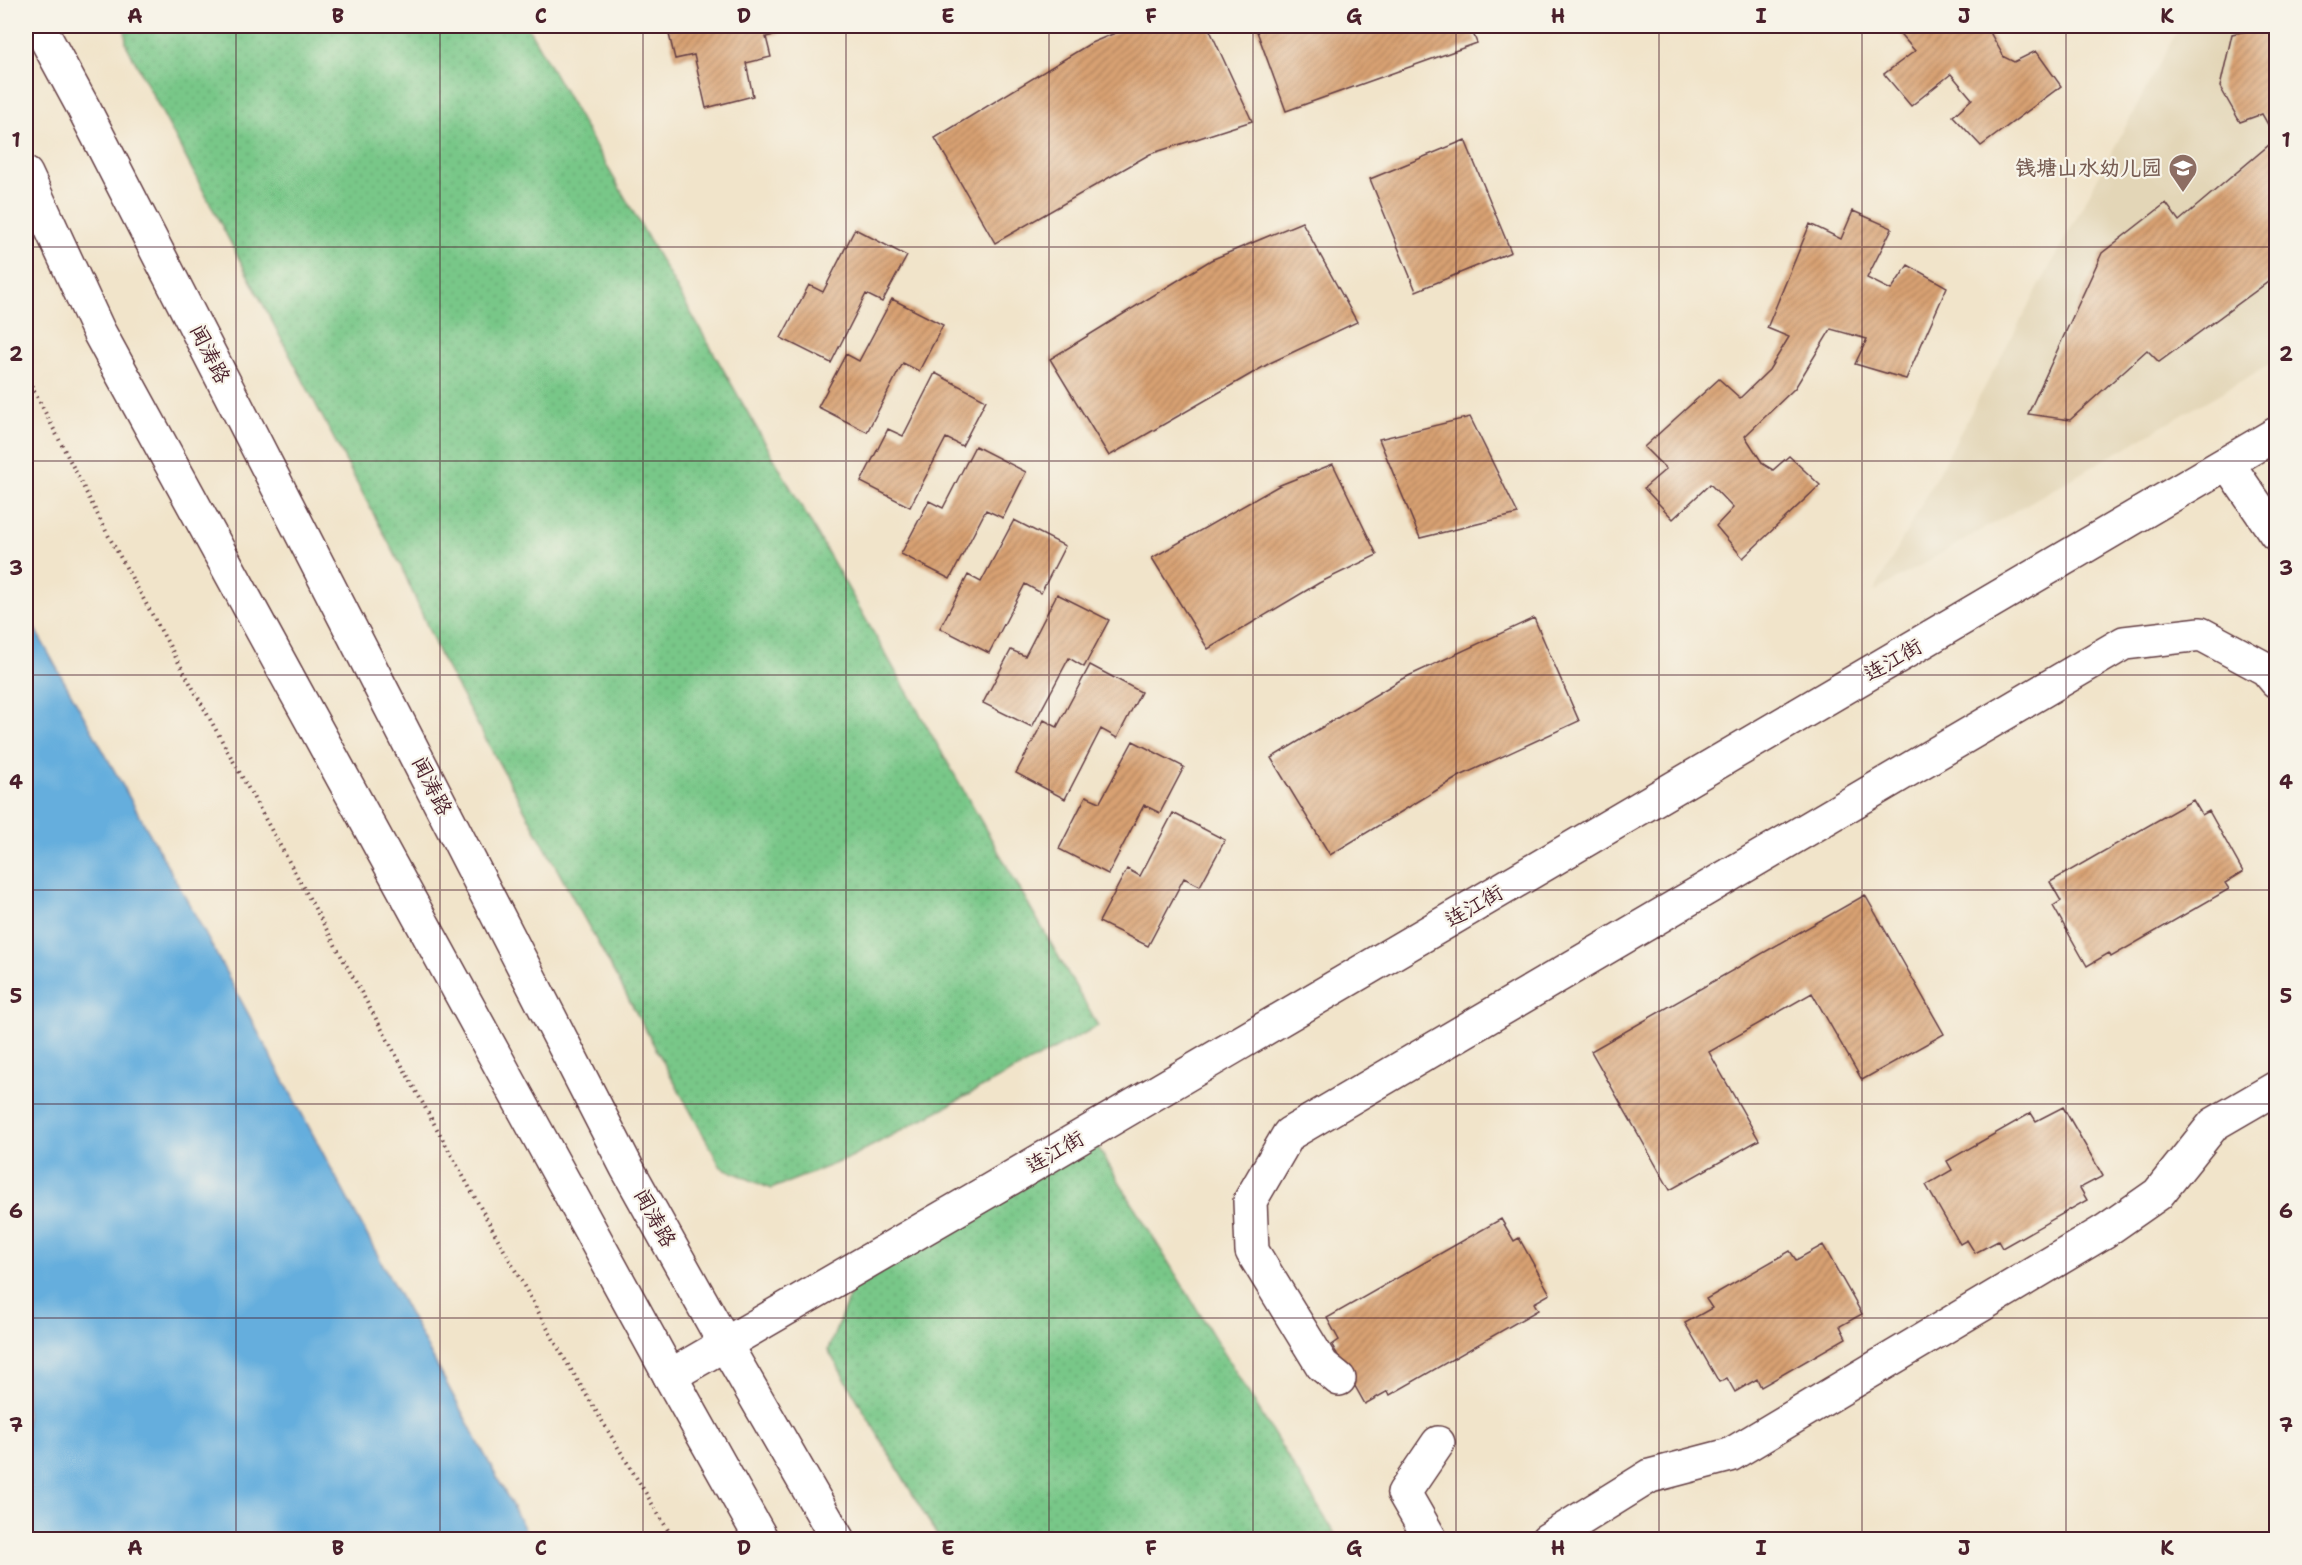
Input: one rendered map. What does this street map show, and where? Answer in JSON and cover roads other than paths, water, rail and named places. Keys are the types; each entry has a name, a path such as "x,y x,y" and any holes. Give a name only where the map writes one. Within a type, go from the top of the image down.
{"main road":[{"name":"闻涛路","path":"39,26 90,120 627,1168 725,1344 838,1539"},
{"path":"26,174 99,332 670,1376 762,1539"},
{"name":"连江街","path":"670,1376 2277,434"},
{"path":"2228,464 2277,534"},
{"path":"1339,1379 1322,1365 1252,1251 1250,1201 1289,1134 2124,643 2201,634 2266,669 2277,681"},
{"path":"1547,1539 1650,1476 1730,1455 2105,1230 2158,1194 2214,1124 2277,1088"},
{"path":"1431,1539 1404,1493 1438,1443"}],"water":[{"path":"26,613 193,911 530,1539 26,1539"}],"place":[{"name":"钱塘山水幼儿园","path":"2183,194"}]}
